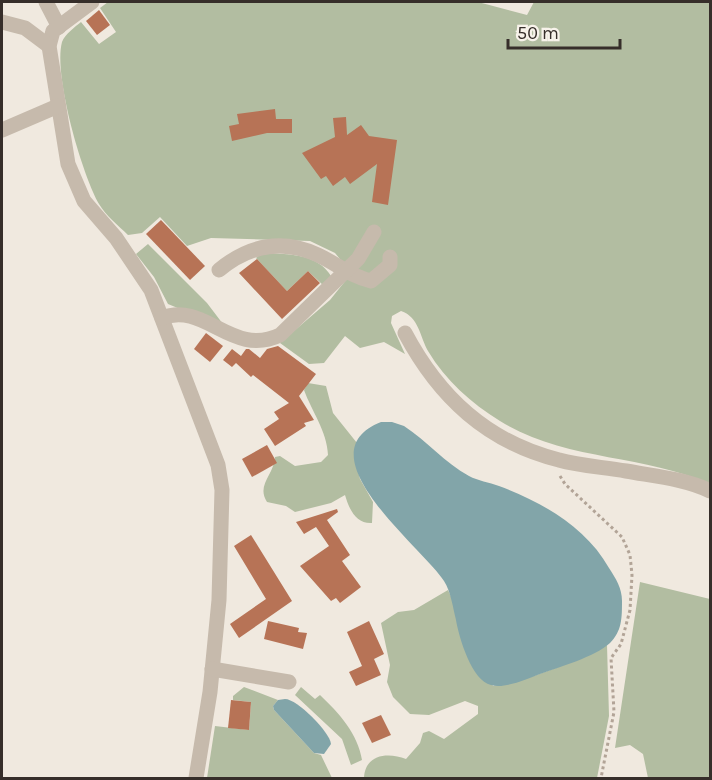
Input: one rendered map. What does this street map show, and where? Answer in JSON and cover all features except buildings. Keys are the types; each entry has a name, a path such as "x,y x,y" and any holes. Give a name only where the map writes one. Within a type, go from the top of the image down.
{"street":[{"path":"46,2 59,27"},
{"path":"92,2 53,31 49,46 68,164 84,201 116,238 151,290 203,420 218,465 222,490 219,600 212,669 196,778"},
{"path":"2,22 25,28 49,46"},
{"path":"2,130 58,106"},
{"path":"162,318 178,313 189,315 236,338 270,340 280,335 358,259 374,232"},
{"path":"219,270 237,255 259,247 288,247 317,255 344,272 371,281 390,265 390,258"},
{"path":"405,333 422,365 468,415 496,435 548,457 652,476 711,491"},
{"path":"212,669 289,682"}],"path":[{"path":"548,457 565,484 622,537 630,555 632,575 630,610 621,644 611,658 614,712 601,778"}],"green space":[{"path":"108,2 478,2 527,15 534,2 710,2 710,484 658,467 550,444 500,421 479,407 451,382 428,351 412,318 401,311 392,316 391,323 405,354 384,342 360,348 345,336 324,363 309,364 280,343 330,300 346,280 344,264 335,253 310,241 211,238 187,246 160,217 142,233 128,235 105,213 92,190 77,148 65,100 60,57 63,39 81,22 99,44 116,32 100,8"},
{"path":"148,244 207,303 226,328 168,304 154,277 136,254"},
{"path":"262,253 301,256 310,259 325,268 331,276 324,286 308,271 287,291 256,258"},
{"path":"308,383 326,386 333,413 357,443 354,455 360,479 373,502 372,523 366,523 357,518 345,495 331,503 295,512 286,506 267,502 264,496 264,485 275,457 280,456 295,466 321,462 328,455 322,430 304,390"},
{"path":"640,582 710,599 710,778 648,778 643,754 630,745 615,748"},
{"path":"448,590 493,686 552,670 607,645 609,716 597,778 364,778 368,764 373,760 385,756 406,759 420,743 423,733 429,731 444,739 478,714 478,706 465,701 429,715 410,714 393,697 387,682 390,665 381,623 398,612 414,610"},
{"path":"244,687 278,700 273,706 274,710 314,753 321,755 332,778 207,778 215,726 249,730 251,702 233,700 233,696"},
{"path":"301,687 315,699 320,695 341,717 356,741 362,760 351,765 342,739 295,695"}],"water":[{"path":"381,422 392,422 404,426 460,471 472,478 515,492 547,508 588,540 612,572 622,596 620,624 617,634 610,643 586,657 516,683 497,686 484,682 467,658 444,581 393,525 360,478 354,456 360,437"},
{"path":"285,699 305,710 325,732 331,744 324,754 314,753 274,710 273,706 278,700"}]}
